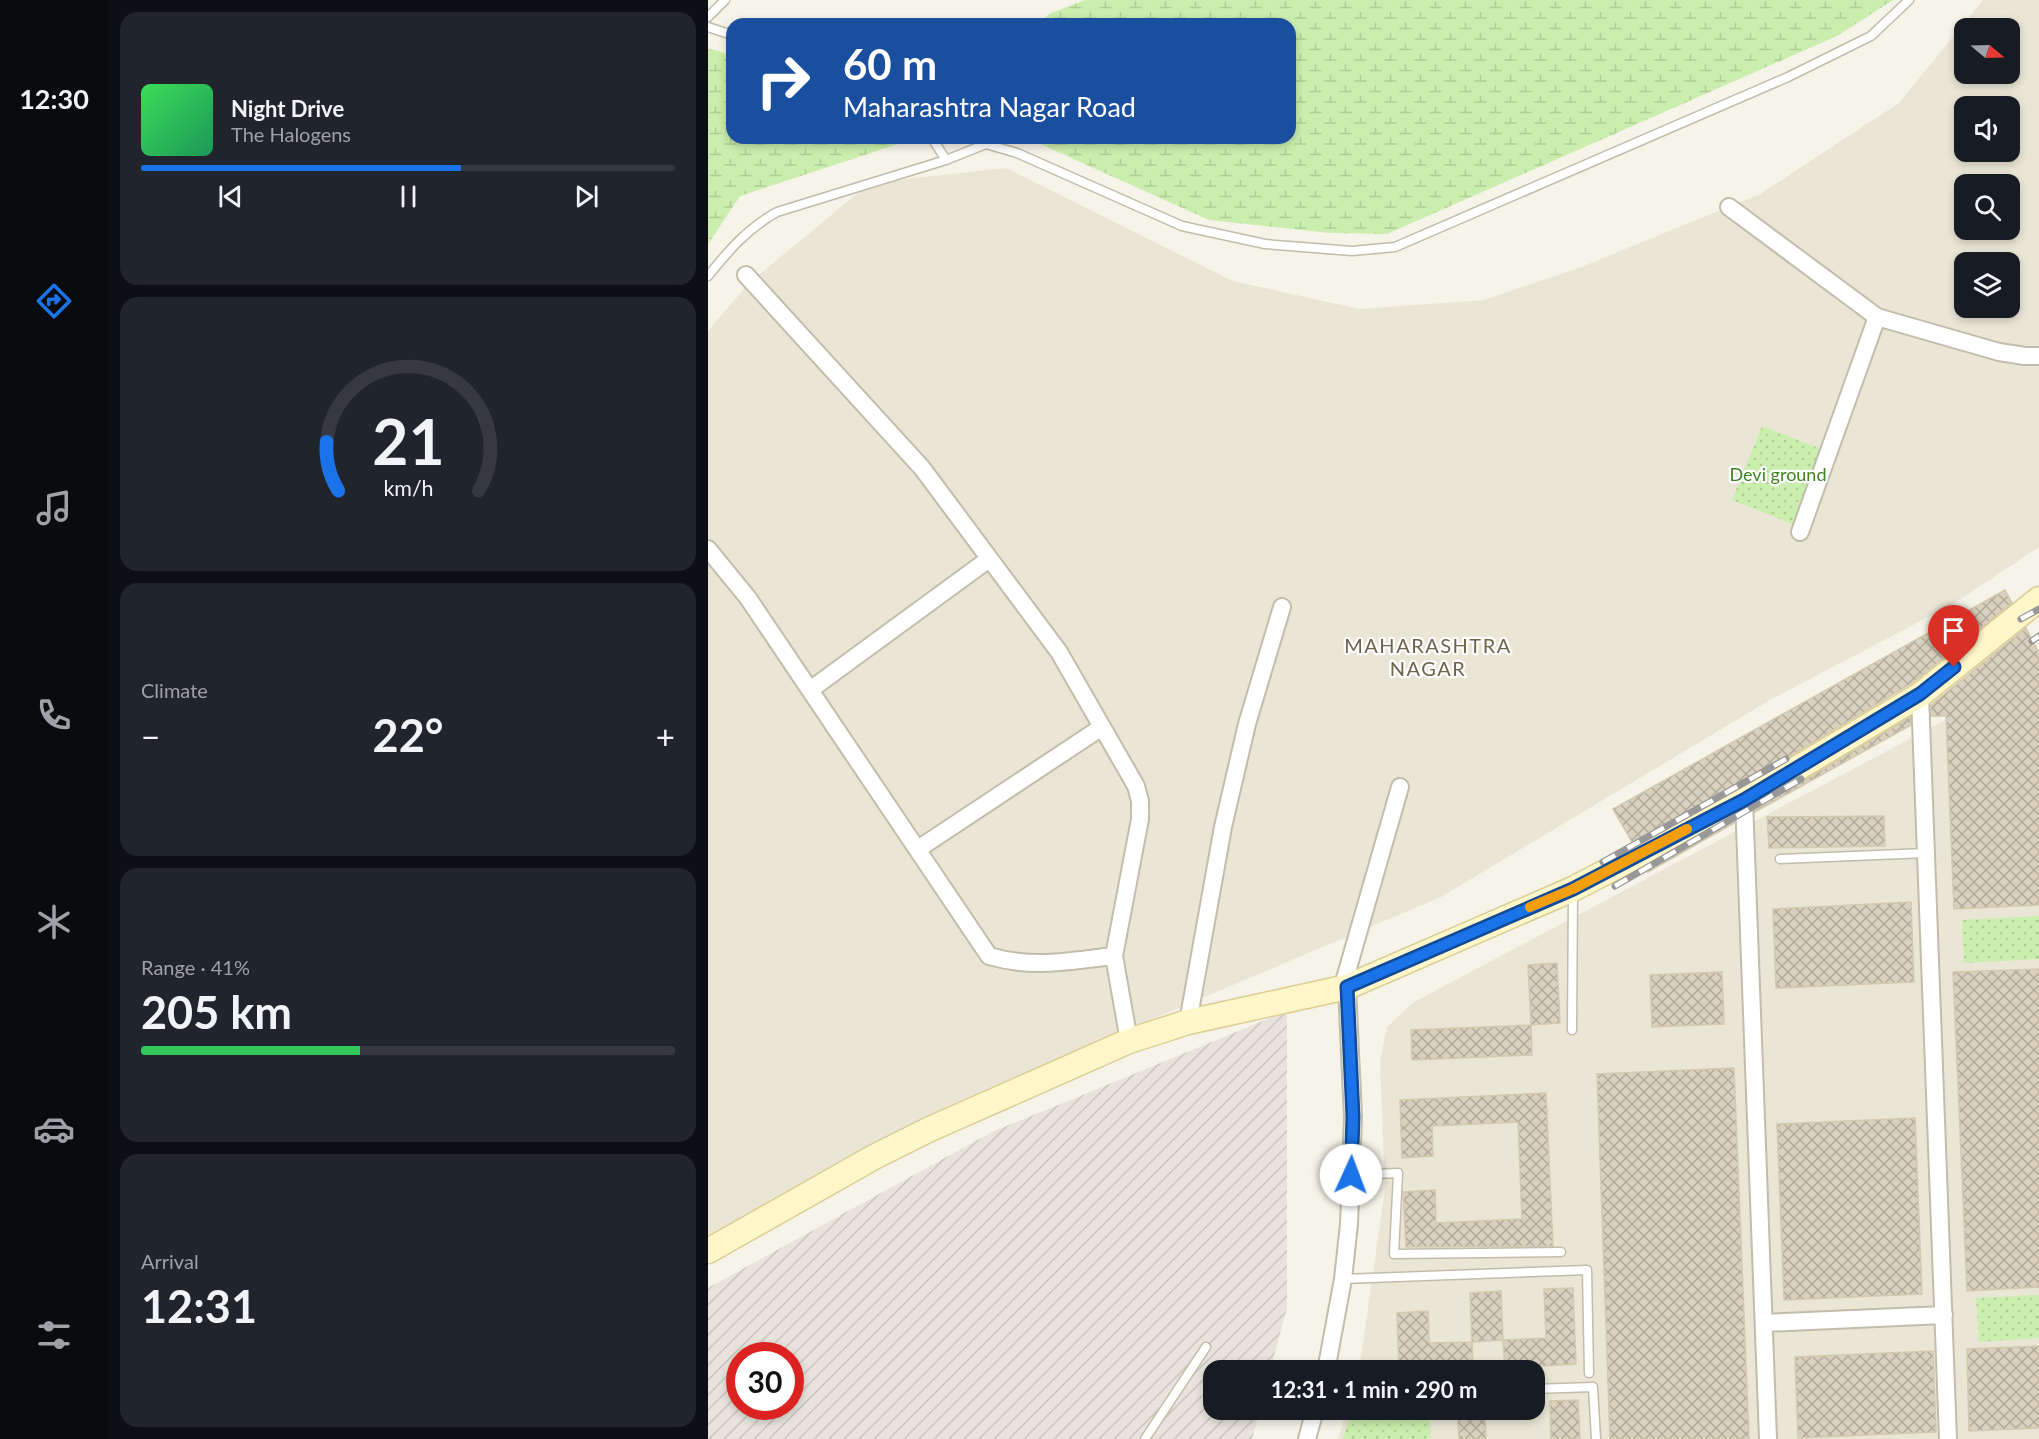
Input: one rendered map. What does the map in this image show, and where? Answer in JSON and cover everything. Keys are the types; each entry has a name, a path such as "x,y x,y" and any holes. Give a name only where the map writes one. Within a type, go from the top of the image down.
{"street":[{"path":"1729,207 1877,317 1999,352 2039,356"},
{"path":"746,275 922,468 1059,652 1136,786 1140,801 1140,819 1114,956 1128,1041"},
{"path":"1800,532 1877,317"},
{"path":"708,549 748,598 989,956 1012,963 1038,964 1114,956"},
{"path":"810,690 989,559"},
{"path":"708,1251 874,1157 928,1130 1128,1041 1188,1022 1344,988 1573,889 1744,800 1920,694 2039,599"},
{"path":"1188,1022 1223,826 1248,724 1282,607"},
{"path":"1920,694 1948,1439"},
{"path":"918,849 1102,726"},
{"path":"1333,1360 1349,1224 1353,1117 1344,988 1400,787"},
{"path":"1744,800 1768,1439"},
{"path":"1764,1323 1944,1315"},
{"path":"1307,1439 1312,1420"}],"lane":[{"path":"708,17 725,0"},
{"path":"708,276 736,242 758,222 777,212 946,160 986,144 1017,153 1182,226 1265,244 1352,251 1395,247 1788,77 1872,36 1910,0"},
{"path":"708,27 726,33"},
{"path":"936,144 946,160"},
{"path":"1780,859 1926,853"},
{"path":"1572,1030 1573,889"},
{"path":"1351,1175 1398,1173 1394,1254 1561,1252"},
{"path":"1343,1279 1587,1270 1589,1373"},
{"path":"1145,1439 1206,1347"},
{"path":"1545,1389 1593,1387 1596,1439"}],"shaded area":[{"path":"1983,0 2039,0 2039,547 1953,604 1770,700 1441,897 1148,1021 708,1250 708,331 749,283 870,183 1006,168 1233,281 1360,309 1484,300 1579,268 1760,194 1899,103 1954,36 1954,84 2020,84 2020,18 1968,18"},
{"path":"2039,714 2039,1439 1338,1439 1344,1420 1545,1420 1545,1360 1361,1360 1385,1189 1380,1061 1387,1027 1414,1002 1953,716"},
{"path":"1287,1011 1287,1308 1273,1360 1203,1360 1203,1420 1257,1420 1252,1439 708,1439 708,1288 992,1132"}],"green space":[{"path":"1085,0 1893,0 1837,36 1387,234 1330,233 1209,220 1040,144 1296,144 1296,18 1045,18 1051,13"},
{"path":"708,49 726,54 726,144 898,144 740,196 708,244"},
{"name":"Devi ground","path":"1762,426 1824,450 1795,525 1732,500"},
{"path":"2039,916 2039,959 1964,963 1962,920"},
{"path":"2039,1295 2039,1338 1979,1342 1976,1298"},
{"path":"1349,1420 1430,1420 1431,1439 1343,1439"}],"building":[{"path":"2005,590 2012,603 1912,683 1737,788 1632,842 1613,809"},
{"path":"2026,628 2039,653 2039,905 1954,909 1946,716 1931,716 1931,705"},
{"path":"1910,717 1911,725 1755,812 1755,810"},
{"path":"1884,816 1885,846 1769,848 1767,817"},
{"path":"1734,821 1648,872 1645,867"},
{"path":"1911,902 1914,982 1776,988 1773,909"},
{"path":"1557,963 1560,1023 1531,1025 1528,965"},
{"path":"2039,969 2039,1287 1967,1291 1953,972"},
{"path":"1722,972 1724,1024 1652,1027 1650,975"},
{"path":"1531,1025 1532,1055 1412,1060 1411,1030"},
{"path":"1734,1068 1749,1439 1610,1439 1597,1074"},
{"path":"1546,1093 1553,1246 1406,1247 1403,1192 1435,1190 1436,1223 1522,1219 1518,1122 1432,1126 1433,1156 1402,1158 1400,1100"},
{"path":"1915,1118 1922,1294 1784,1300 1777,1124"},
{"path":"1573,1288 1576,1364 1545,1366 1545,1360 1504,1360 1503,1340 1546,1338 1544,1289"},
{"path":"1501,1291 1503,1340 1472,1342 1470,1293"},
{"path":"1428,1311 1429,1343 1472,1342 1473,1360 1399,1360 1397,1313"},
{"path":"2039,1346 2039,1428 1969,1431 1967,1349"},
{"path":"1933,1351 1936,1432 1798,1438 1795,1357"},
{"path":"1578,1400 1580,1439 1551,1439 1550,1401"},
{"path":"1458,1420 1485,1420 1486,1439 1459,1439"}],"railway":[{"path":"2021,619 2039,609"},
{"path":"2032,641 2039,636"},
{"path":"1603,862 1786,759"},
{"path":"1615,886 1801,779"}],"slow traffic":[{"path":"1530,907 1573,889 1687,829"}],"district":[{"name":"MAHARASHTRA NAGAR","path":"1428,658"}],"route":[{"path":"1351,1175 1353,1117 1347,987 1573,889 1744,800 1920,694 1954,667"}]}
